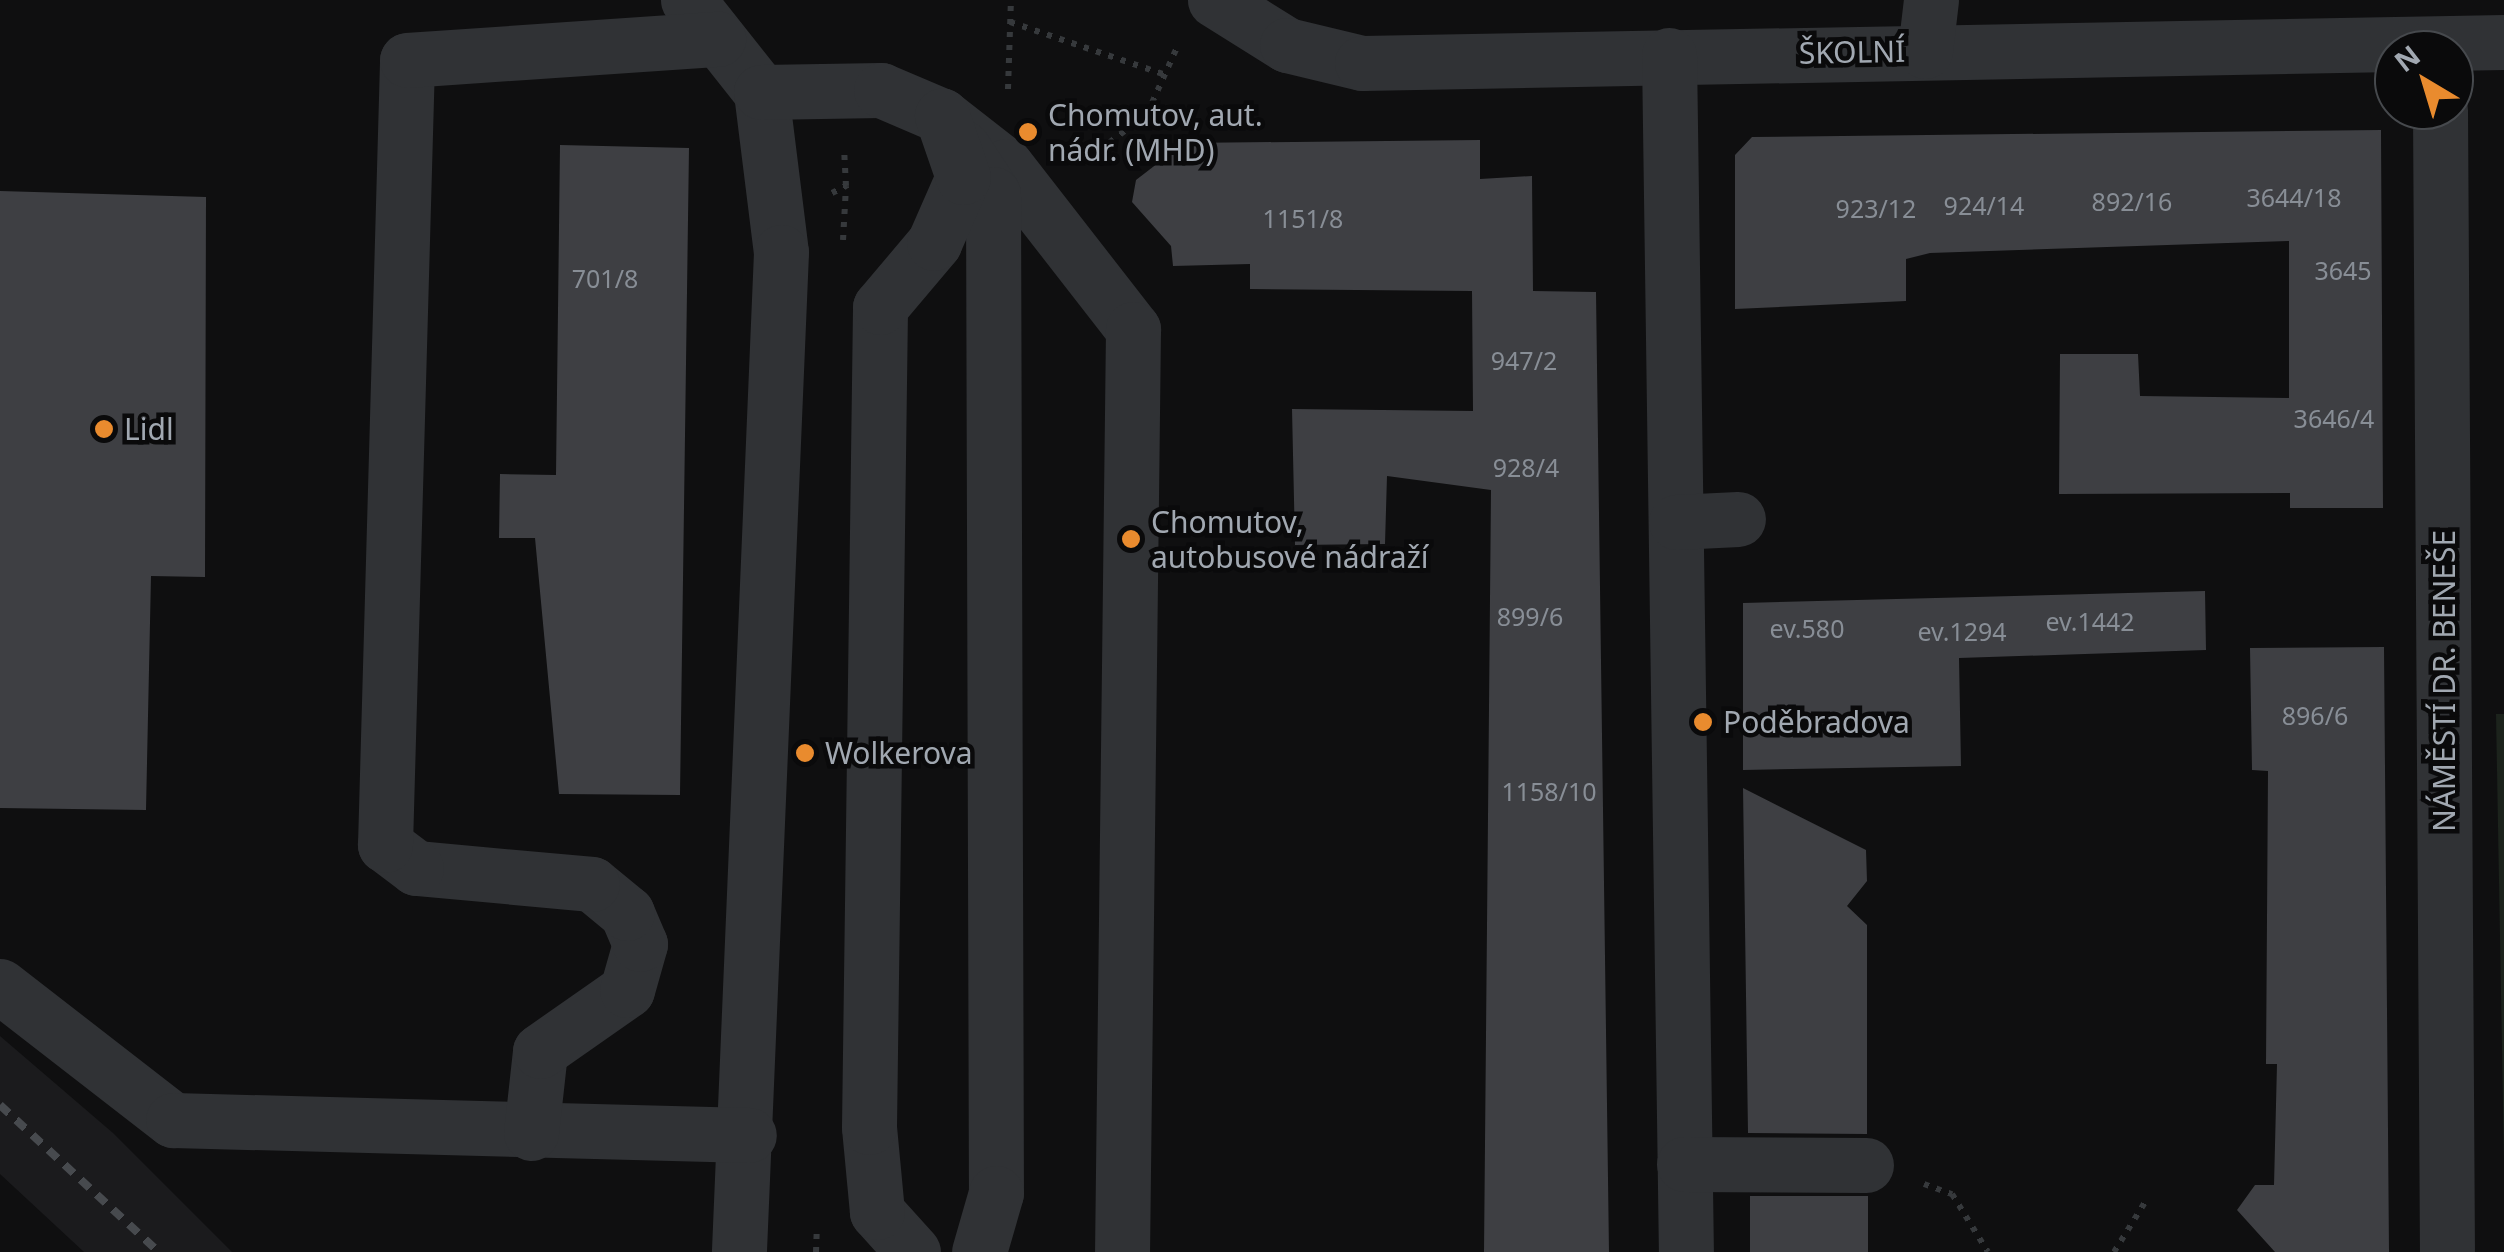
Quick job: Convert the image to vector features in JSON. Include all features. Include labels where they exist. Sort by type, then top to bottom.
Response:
[{"type":"street","name":"ŠKOLNÍ","points":[[1199,16],[1287,45],[1362,63],[1668,55],[1928,26],[2374,30]]},
{"type":"street","points":[[532,1133],[540,1051],[626,990],[640,944],[627,913],[592,884],[416,868],[385,845],[407,60],[703,20],[762,92],[781,252],[749,1135],[739,1252]]},
{"type":"street","name":"ŠKOLNÍ","points":[[2474,37],[2504,42]]},
{"type":"street","points":[[1668,55],[1686,1252]]},
{"type":"street","points":[[762,92],[881,90],[942,116],[1006,166],[1133,329],[1122,1252]]},
{"type":"street","points":[[913,1252],[877,1212],[869,1128],[880,306],[934,243],[962,177],[942,116]]},
{"type":"street","points":[[942,116],[993,194],[996,1193],[978,1252]]},
{"type":"street","name":"NÁMĚSTÍ DR. BENEŠE","points":[[2440,130],[2447,1252]]},
{"type":"street","points":[[1676,522],[1738,520]]},
{"type":"street","points":[[0,986],[173,1120],[532,1133],[749,1135]]},
{"type":"street","points":[[1684,1164],[1866,1165]]},
{"type":"path","points":[[1007,94],[1011,0]]},
{"type":"path","points":[[1088,158],[1147,114],[1199,16]]},
{"type":"path","points":[[1010,22],[1166,75]]},
{"type":"path","points":[[831,193],[846,186],[844,138]]},
{"type":"path","points":[[1866,1165],[1952,1194],[1988,1252]]},
{"type":"path","points":[[2114,1252],[2146,1200]]},
{"type":"shaded area","points":[[2496,714],[2504,714],[2504,1160]]},
{"type":"shaded area","points":[[0,1036],[113,1133],[232,1252],[84,1252],[0,1174]]},
{"type":"building","points":[[2381,130],[2383,508],[2290,508],[2290,493],[2059,494],[2060,354],[2138,354],[2140,396],[2289,398],[2289,241],[1930,253],[1906,259],[1906,301],[1735,309],[1735,155],[1752,137]]},
{"type":"building","points":[[1480,140],[1480,179],[1532,176],[1533,291],[1596,292],[1609,1252],[1484,1252],[1491,490],[1387,476],[1385,544],[1295,545],[1292,409],[1473,411],[1472,291],[1250,289],[1250,264],[1173,266],[1171,246],[1132,202],[1136,180],[1184,143]]},
{"type":"building","points":[[560,145],[689,148],[680,795],[559,794],[535,538],[499,538],[500,474],[556,475]]},
{"type":"building","name":"Lidl","points":[[0,191],[206,197],[205,577],[151,576],[146,810],[0,808]]},
{"type":"building","points":[[2205,591],[2206,650],[1959,658],[1961,766],[1743,770],[1743,603]]},
{"type":"building","points":[[2384,647],[2389,1252],[2275,1252],[2237,1210],[2255,1185],[2274,1185],[2277,1064],[2266,1064],[2268,771],[2252,770],[2250,648]]},
{"type":"building","points":[[1743,788],[1866,850],[1867,881],[1847,906],[1867,925],[1867,1134],[1748,1133]]},
{"type":"building","points":[[1750,1196],[1868,1196],[1868,1252],[1750,1252]]},
{"type":"railway","points":[[0,1105],[159,1252]]},
{"type":"place","name":"Chomutov, aut. nádr. (MHD)","points":[[1028,132]]},
{"type":"place","name":"Lidl","points":[[104,429]]},
{"type":"place","name":"Chomutov, autobusové nádraží","points":[[1131,539]]},
{"type":"place","name":"Poděbradova","points":[[1703,722]]},
{"type":"place","name":"Wolkerova","points":[[805,753]]}]
